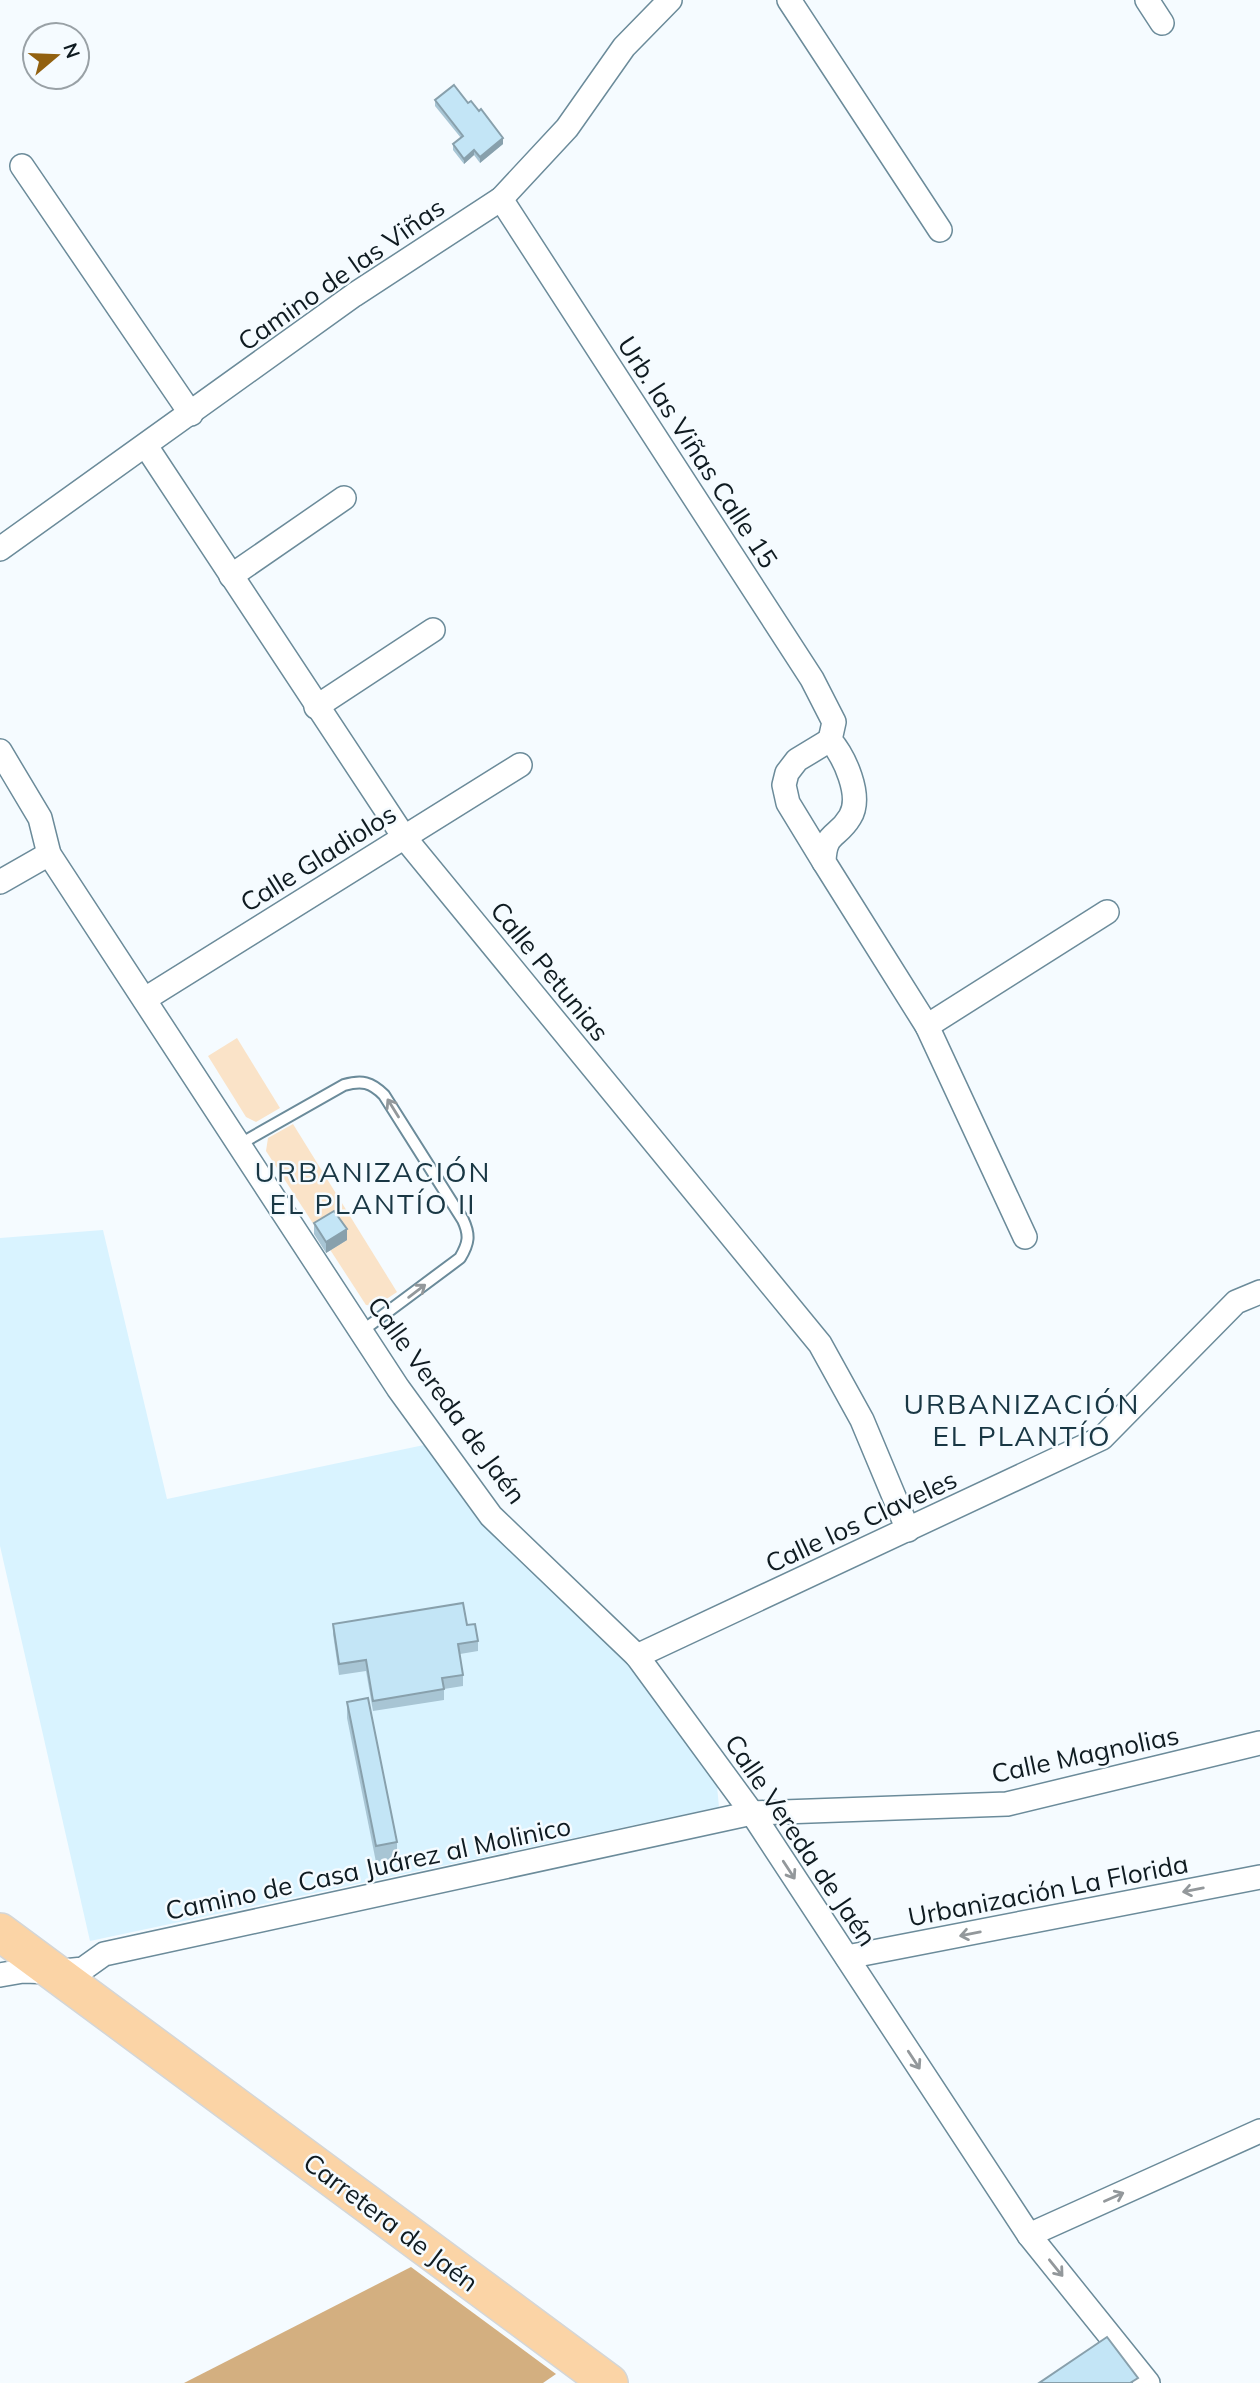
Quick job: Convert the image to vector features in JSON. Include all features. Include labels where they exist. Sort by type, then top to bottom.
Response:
[{"type":"highway","name":"Carretera de Jaén","points":[[0,1932],[68,1971],[173,2060],[609,2383]]},
{"type":"street","name":"Camino de las Viñas","points":[[0,549],[355,295],[501,199],[567,128],[624,47],[670,0]]},
{"type":"street","points":[[789,0],[940,230]]},
{"type":"street","points":[[1147,0],[1162,23]]},
{"type":"street","points":[[22,166],[191,414]]},
{"type":"street","name":"Urb. las Viñas Calle 15","points":[[501,199],[812,678],[834,722],[830,740],[842,754],[853,793],[852,814],[842,828],[828,839],[824,862]]},
{"type":"street","name":"Calle Petunias","points":[[146,446],[404,837],[820,1344],[862,1420],[908,1530]]},
{"type":"street","points":[[231,576],[344,498]]},
{"type":"street","points":[[316,707],[433,629]]},
{"type":"street","points":[[830,740],[797,760],[788,773],[784,785],[788,803],[927,1026],[1025,1237]]},
{"type":"street","name":"Calle Vereda de Jaén","points":[[0,751],[40,818],[49,854],[398,1388],[491,1516],[637,1656],[752,1813],[1029,2235],[1148,2383]]},
{"type":"street","name":"Calle Gladiolos","points":[[145,999],[520,765]]},
{"type":"street","points":[[0,882],[49,854]]},
{"type":"street","points":[[927,1026],[1107,912]]},
{"type":"street","name":"Calle los Claveles","points":[[637,1656],[1102,1438],[1236,1302],[1260,1292]]},
{"type":"street","name":"Calle Magnolias","points":[[752,1813],[1007,1804],[1260,1743]]},
{"type":"street","name":"Camino de Casa Juárez al Molinico","points":[[68,1971],[104,1954],[752,1813]]},
{"type":"street","name":"Urbanización La Florida","points":[[847,1957],[1260,1877]]},
{"type":"street","points":[[0,1975],[23,1970],[68,1971]]},
{"type":"street","points":[[1029,2235],[1260,2131]]},
{"type":"lane","points":[[240,1144],[344,1085],[360,1081],[373,1084],[384,1095],[463,1220],[469,1234],[468,1246],[460,1258],[362,1331]]},
{"type":"shaded area","points":[[237,1038],[280,1108],[256,1122],[246,1117],[208,1056]]},
{"type":"shaded area","points":[[293,1124],[397,1292],[376,1306],[366,1305],[266,1151],[268,1138]]},
{"type":"shaded area","points":[[103,1230],[167,1499],[424,1445],[486,1521],[636,1673],[701,1759],[717,1786],[719,1807],[90,1941],[0,1546],[0,1238]]},
{"type":"shaded area","points":[[411,2267],[556,2374],[543,2383],[184,2383]]},
{"type":"building","points":[[454,85],[468,103],[471,101],[479,111],[481,109],[503,138],[480,157],[474,150],[464,159],[453,144],[463,136],[435,100]]},
{"type":"building","points":[[334,1211],[347,1229],[326,1242],[314,1223]]},
{"type":"building","points":[[463,1603],[467,1625],[475,1624],[478,1641],[458,1644],[463,1675],[442,1678],[444,1689],[373,1701],[366,1660],[339,1664],[333,1624]]},
{"type":"building","points":[[368,1698],[397,1842],[376,1846],[347,1702]]},
{"type":"building","points":[[1107,2337],[1138,2378],[1130,2383],[1039,2383]]},
{"type":"district","name":"URBANIZACIÓN EL PLANTÍO II","points":[[373,1187]]},
{"type":"district","name":"URBANIZACIÓN EL PLANTÍO","points":[[1022,1419]]}]
